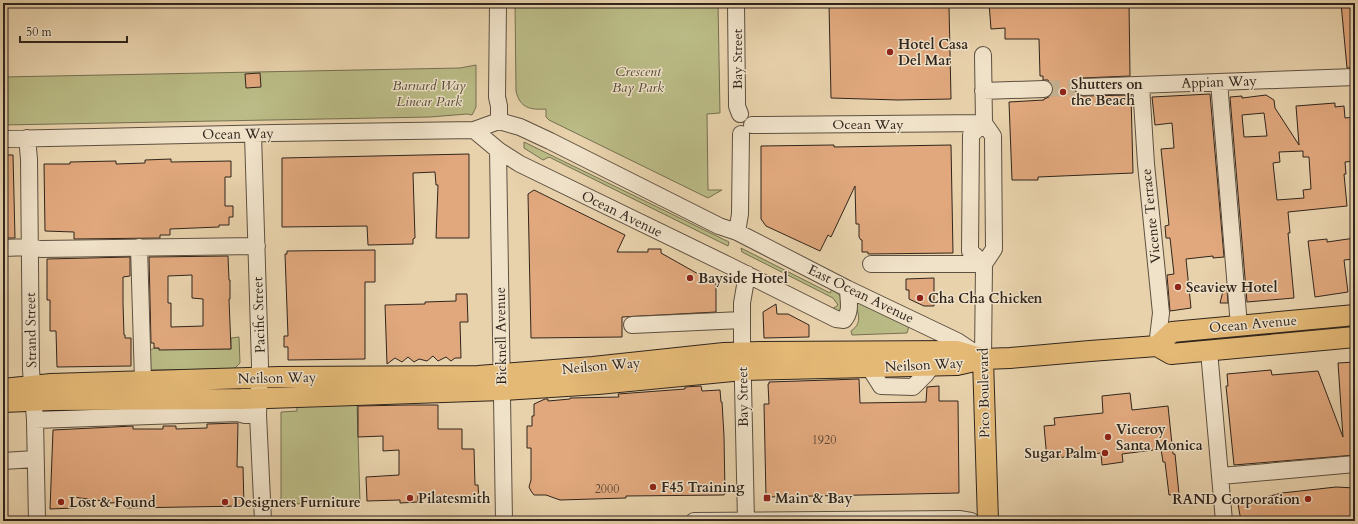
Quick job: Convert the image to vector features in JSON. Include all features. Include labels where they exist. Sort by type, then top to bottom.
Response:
[{"type":"main road","name":"Ocean Avenue","points":[[1157,346],[1172,332],[1355,315]]},
{"type":"main road","points":[[1209,351],[1210,341],[1218,328]]},
{"type":"main road","name":"Ocean Avenue","points":[[983,358],[1010,358],[1090,350],[1157,346],[1171,354],[1355,337]]},
{"type":"main road","name":"Neilson Way","points":[[3,402],[259,395],[501,383],[598,384],[743,361],[957,351],[983,358]]},
{"type":"main road","name":"Neilson Way","points":[[743,361],[869,367],[957,365],[983,358]]},
{"type":"main road","name":"Pico Boulevard","points":[[983,358],[986,495],[988,521]]},
{"type":"main road","name":"Neilson Way","points":[[33,400],[51,384],[143,381],[259,395]]},
{"type":"main road","name":"Neilson Way","points":[[3,389],[33,400]]},
{"type":"street","points":[[498,3],[497,97],[499,106],[499,121],[550,141],[720,226],[737,232],[740,214],[746,130]]},
{"type":"street","name":"Bay Street","points":[[736,3],[737,106],[740,114],[749,116],[751,119],[746,130]]},
{"type":"street","name":"Pico Boulevard","points":[[983,55],[984,123],[993,136],[994,198],[994,249],[984,264],[983,358]]},
{"type":"street","name":"Appian Way","points":[[1082,87],[1355,77]]},
{"type":"street","points":[[1219,82],[1239,326]]},
{"type":"street","name":"Vicente Terrace","points":[[1141,85],[1146,164],[1161,313],[1157,346]]},
{"type":"street","points":[[983,91],[1044,89]]},
{"type":"street","name":"Ocean Way","points":[[3,139],[474,130],[499,121]]},
{"type":"street","points":[[984,123],[971,135],[970,198],[970,251],[984,264]]},
{"type":"street","name":"Ocean Way","points":[[746,130],[984,123]]},
{"type":"street","points":[[474,130],[498,150]]},
{"type":"street","name":"Pacific Street","points":[[253,134],[263,521]]},
{"type":"street","name":"Strand Street","points":[[27,138],[37,521]]},
{"type":"street","name":"Ocean Avenue","points":[[498,150],[520,164],[747,274],[836,319],[844,320],[849,311],[848,289]]},
{"type":"street","name":"Bicknell Avenue","points":[[498,150],[504,521]]},
{"type":"street","points":[[970,198],[994,198]]},
{"type":"street","name":"East Ocean Avenue","points":[[737,232],[848,289],[957,341],[983,358]]},
{"type":"street","points":[[3,248],[30,247],[41,249],[257,246]]},
{"type":"street","points":[[140,247],[143,381]]},
{"type":"street","points":[[871,264],[984,264]]},
{"type":"street","name":"Bay Street","points":[[746,521],[742,320],[743,296],[747,274]]},
{"type":"street","points":[[632,325],[742,320]]},
{"type":"street","points":[[1209,351],[1224,521]]},
{"type":"street","points":[[3,461],[35,459]]},
{"type":"street","points":[[1221,476],[1355,464]]},
{"type":"street","points":[[694,521],[959,519],[971,521]]},
{"type":"green space","name":"Crescent Bay Park","points":[[515,3],[718,3],[720,113],[707,114],[708,190],[722,190],[708,198],[549,120],[546,117],[546,109],[526,107],[520,101],[516,91]]},
{"type":"green space","name":"Barnard Way Linear Park","points":[[476,65],[476,107],[472,115],[3,125],[3,77],[460,68]]},
{"type":"green space","points":[[524,142],[729,242],[728,246],[549,157],[543,160],[524,148]]},
{"type":"green space","points":[[741,248],[830,293],[833,287],[841,297],[841,310],[839,312],[831,310],[838,305],[833,298],[742,252]]},
{"type":"green space","points":[[855,300],[909,326],[907,333],[852,335],[851,331],[855,328],[859,321]]},
{"type":"green space","points":[[239,337],[240,363],[234,369],[149,370],[148,352],[154,348],[231,349],[231,338]]},
{"type":"green space","points":[[297,404],[357,404],[360,503],[281,504],[281,412],[297,411]]},
{"type":"building","name":"Hotel Casa Del Mar","points":[[870,3],[915,3],[917,5],[949,6],[951,99],[898,100],[831,98],[829,4],[868,5]]},
{"type":"building","name":"Shutters on the Beach","points":[[989,3],[1129,3],[1130,76],[1082,78],[1075,82],[1074,87],[1075,92],[1078,95],[1083,96],[1131,95],[1133,173],[1038,177],[1038,180],[1012,180],[1009,102],[1044,100],[1052,94],[1053,88],[1052,84],[1048,80],[1043,80],[1043,76],[1040,76],[1039,39],[1005,39],[1005,28],[991,29]]},
{"type":"building","points":[[1341,3],[1355,3],[1355,68],[1347,68]]},
{"type":"building","points":[[260,73],[261,87],[246,88],[245,74]]},
{"type":"building","points":[[1210,94],[1224,257],[1213,258],[1213,256],[1186,259],[1191,308],[1170,311],[1167,275],[1174,274],[1170,238],[1166,238],[1165,226],[1169,225],[1161,149],[1174,148],[1172,123],[1155,125],[1152,97]]},
{"type":"building","points":[[1266,95],[1274,100],[1275,108],[1299,145],[1296,106],[1335,103],[1335,107],[1344,106],[1345,118],[1355,117],[1355,161],[1345,162],[1346,174],[1344,174],[1347,206],[1288,212],[1290,233],[1288,233],[1294,298],[1247,302],[1230,97],[1242,96],[1242,98]],"holes":[[[1264,113],[1267,136],[1244,137],[1242,115]],[[1303,151],[1303,157],[1309,157],[1311,189],[1303,190],[1304,198],[1277,200],[1273,163],[1280,162],[1279,152]]]},
{"type":"building","points":[[834,145],[834,147],[951,145],[953,253],[868,254],[868,252],[862,252],[862,240],[859,237],[859,224],[856,224],[855,186],[831,237],[828,235],[820,251],[766,226],[761,219],[761,146]]},
{"type":"building","points":[[469,154],[469,238],[436,238],[438,185],[436,185],[435,172],[413,173],[415,238],[413,239],[413,244],[368,245],[367,226],[282,227],[282,158]]},
{"type":"building","points":[[3,155],[13,155],[15,238],[3,238]]},
{"type":"building","points":[[171,159],[171,162],[231,161],[231,177],[225,177],[225,206],[233,206],[233,217],[229,217],[229,225],[219,225],[219,227],[170,229],[170,235],[160,235],[160,238],[74,239],[74,232],[45,231],[44,164],[116,161],[116,164],[145,163],[145,160]]},
{"type":"building","points":[[534,190],[625,235],[617,252],[648,252],[648,249],[661,249],[661,253],[716,284],[716,312],[622,317],[622,337],[531,338],[528,194]]},
{"type":"building","points":[[1355,238],[1355,259],[1344,260],[1348,292],[1315,297],[1308,241],[1327,239],[1327,242]]},
{"type":"building","points":[[375,250],[375,282],[365,282],[365,359],[288,360],[288,347],[284,347],[284,336],[288,336],[285,254],[287,254],[287,251]]},
{"type":"building","points":[[228,256],[230,280],[229,299],[231,349],[159,350],[159,348],[154,348],[154,343],[151,343],[149,257]],"holes":[[[192,275],[192,298],[203,299],[203,326],[171,327],[171,303],[168,303],[168,276]]]},
{"type":"building","points":[[130,257],[130,276],[123,277],[123,303],[124,335],[125,338],[131,338],[131,366],[57,367],[56,331],[50,331],[50,300],[47,300],[47,259]]},
{"type":"building","points":[[934,278],[934,306],[924,306],[909,299],[909,290],[906,290],[906,279]]},
{"type":"building","points":[[1227,290],[1228,303],[1220,303],[1223,291]]},
{"type":"building","points":[[456,294],[467,294],[468,322],[460,322],[461,358],[455,358],[451,361],[446,357],[438,361],[433,356],[427,361],[419,359],[414,362],[408,357],[402,362],[395,358],[387,364],[385,305],[425,304],[425,302],[456,301]]},
{"type":"building","points":[[776,304],[777,314],[788,314],[809,325],[809,337],[764,338],[763,312]]},
{"type":"building","points":[[1355,362],[1355,455],[1234,465],[1226,386],[1228,386],[1227,374],[1271,370],[1272,375],[1318,371],[1343,437],[1338,363]]},
{"type":"building","points":[[859,379],[860,403],[926,402],[927,387],[939,386],[939,401],[958,401],[959,493],[766,497],[764,404],[769,404],[769,382]]},
{"type":"building","points":[[701,386],[702,391],[720,390],[724,436],[724,495],[626,496],[626,498],[560,500],[546,495],[534,495],[531,491],[529,487],[531,480],[531,448],[527,448],[527,426],[532,426],[534,404],[545,399],[548,399],[548,401],[570,398],[619,397],[618,394],[685,389],[685,387]]},
{"type":"building","name":"Viceroy Santa Monica","points":[[1130,393],[1132,410],[1168,406],[1179,494],[1169,495],[1165,462],[1163,462],[1161,449],[1122,454],[1123,462],[1102,465],[1101,453],[1047,459],[1044,426],[1055,425],[1054,418],[1103,413],[1102,396]]},
{"type":"building","points":[[438,405],[438,429],[462,429],[462,449],[474,449],[475,485],[478,485],[479,501],[452,502],[452,496],[418,496],[418,502],[400,503],[400,500],[367,501],[366,477],[399,475],[399,450],[383,451],[383,436],[358,437],[358,406]]},
{"type":"building","points":[[238,423],[237,467],[243,467],[244,506],[126,508],[128,502],[110,503],[73,497],[74,508],[50,509],[53,430],[133,426],[133,429],[163,429],[163,426],[176,426],[176,429],[207,428],[207,424]]},
{"type":"building","name":"RAND Corporation","points":[[1336,487],[1355,488],[1355,521],[1241,521],[1238,504],[1282,493]]},
{"type":"tunnel","points":[[1044,89],[1083,87]]},
{"type":"place","name":"Hotel Casa Del Mar","points":[[890,52]]},
{"type":"place","name":"Shutters on the Beach","points":[[1063,92]]},
{"type":"place","name":"Bayside Hotel","points":[[690,278]]},
{"type":"place","name":"Seaview Hotel","points":[[1178,287]]},
{"type":"place","name":"Cha Cha Chicken","points":[[920,298]]},
{"type":"place","name":"Viceroy Santa Monica","points":[[1108,437]]},
{"type":"place","name":"Sugar Palm","points":[[1105,453]]},
{"type":"place","name":"F45 Training","points":[[653,487]]},
{"type":"place","name":"Pilatesmith","points":[[410,498]]},
{"type":"place","name":"Main & Bay","points":[[767,498]]},
{"type":"place","name":"RAND Corporation","points":[[1308,499]]},
{"type":"place","name":"Lost & Found","points":[[61,502]]},
{"type":"place","name":"Designers Furniture","points":[[225,502]]}]
